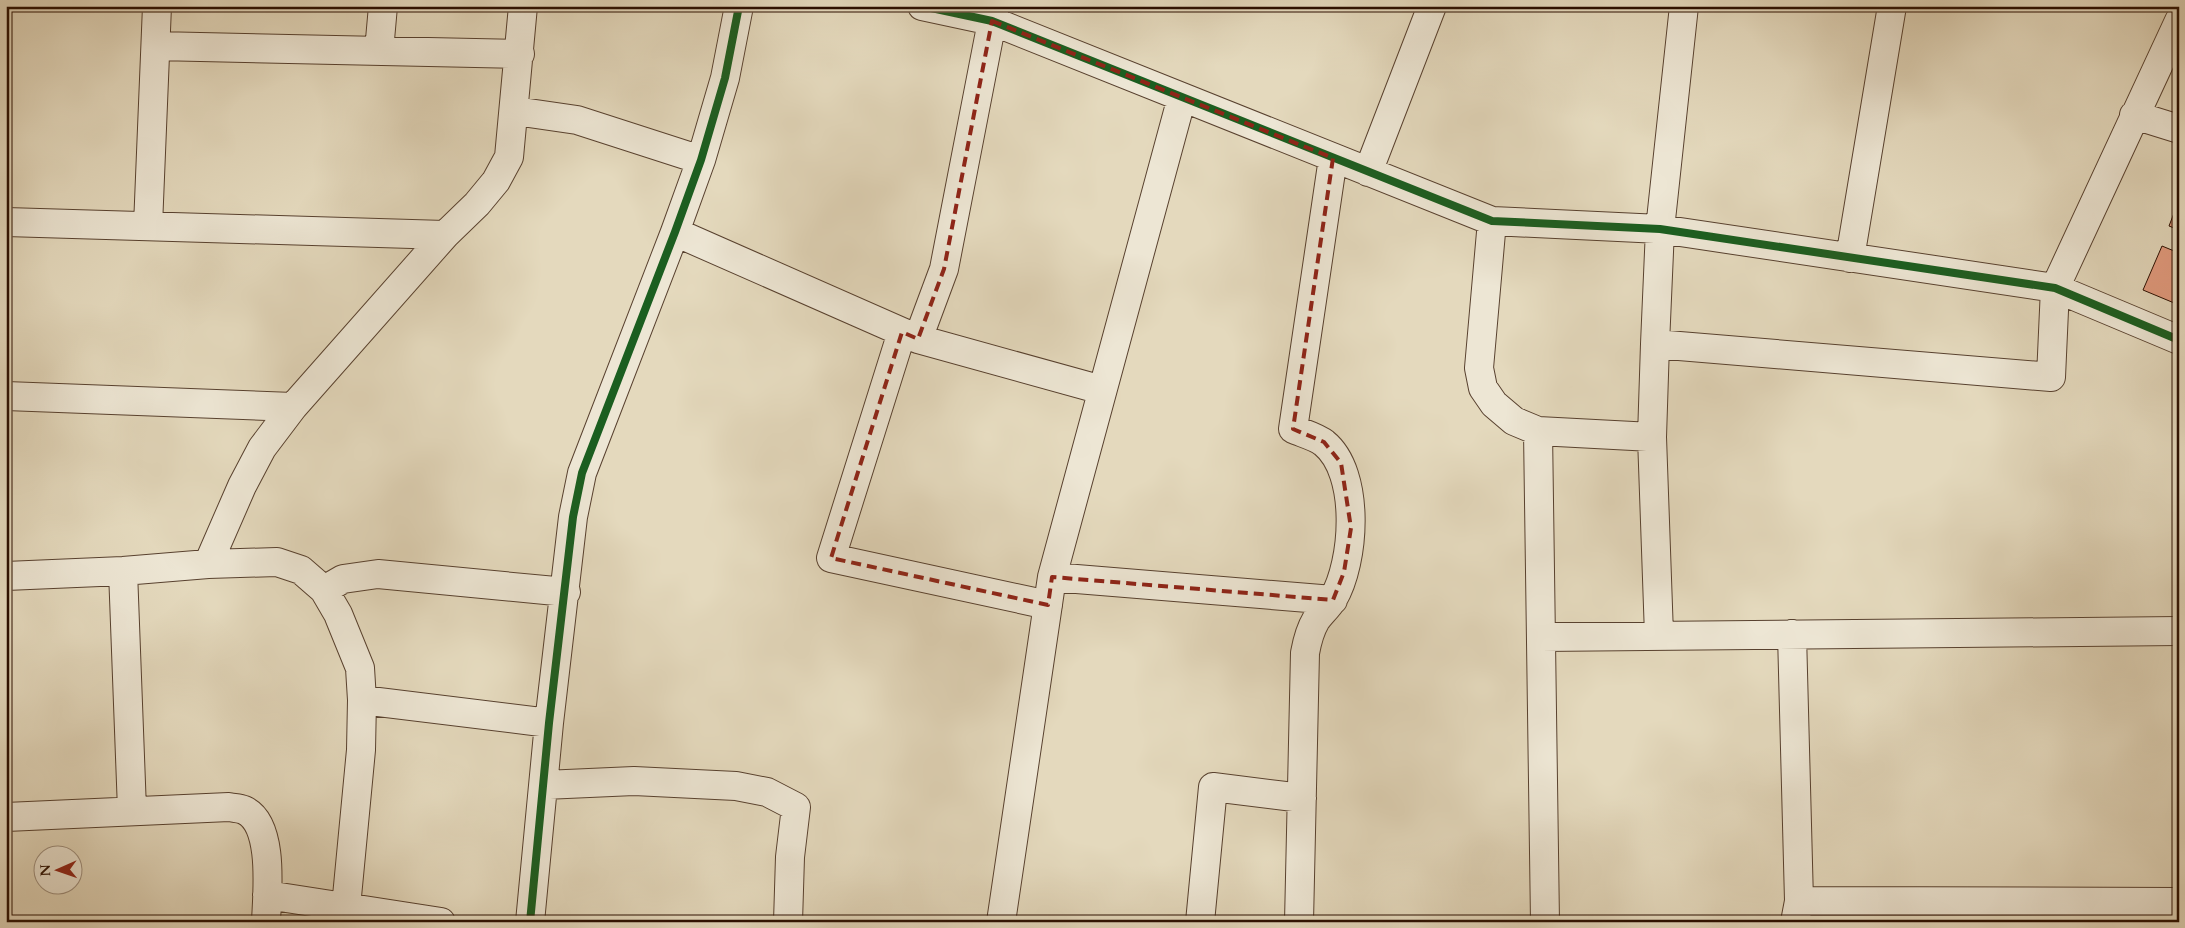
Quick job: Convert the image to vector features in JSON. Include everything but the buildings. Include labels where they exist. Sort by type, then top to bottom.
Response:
[{"type":"street","points":[[148,226],[157,6]]},
{"type":"street","points":[[379,51],[383,6]]},
{"type":"street","points":[[208,564],[242,486],[262,448],[293,407],[445,235],[477,204],[496,181],[509,157],[515,111],[523,6]]},
{"type":"street","points":[[530,922],[549,723],[566,592],[573,517],[582,473],[701,160],[725,78],[739,6]]},
{"type":"street","points":[[922,6],[993,14],[1182,97],[1492,221],[1660,229],[2055,288],[2179,340]]},
{"type":"street","points":[[1368,172],[1432,6]]},
{"type":"street","points":[[1659,635],[1652,438],[1655,344],[1660,229],[1684,6]]},
{"type":"street","points":[[1850,258],[1892,6]]},
{"type":"street","points":[[993,14],[944,269],[910,335],[831,558],[1048,605]]},
{"type":"street","points":[[1655,344],[2051,377],[2055,288],[2179,22]]},
{"type":"street","points":[[156,46],[520,54]]},
{"type":"street","points":[[1001,922],[1052,577],[1182,97]]},
{"type":"street","points":[[515,111],[576,120],[701,160]]},
{"type":"street","points":[[2134,115],[2179,129]]},
{"type":"street","points":[[1299,922],[1305,653],[1308,638],[1316,621],[1333,600],[1344,572],[1351,528],[1348,495],[1341,463],[1324,442],[1293,429],[1333,158]]},
{"type":"street","points":[[1492,221],[1479,368],[1483,388],[1494,404],[1514,421],[1538,431],[1652,438]]},
{"type":"street","points":[[6,222],[445,235]]},
{"type":"street","points":[[675,232],[910,335],[1102,390]]},
{"type":"street","points":[[6,396],[293,407]]},
{"type":"street","points":[[1538,431],[1546,922]]},
{"type":"street","points":[[6,576],[124,571],[208,564],[277,562],[301,570],[324,590],[338,614],[360,668],[362,700],[361,750],[346,907]]},
{"type":"street","points":[[124,571],[132,810]]},
{"type":"street","points":[[324,590],[343,578],[378,574],[566,592]]},
{"type":"street","points":[[1052,577],[1333,600]]},
{"type":"street","points":[[1541,637],[2179,631]]},
{"type":"street","points":[[1792,634],[1797,912],[1947,912],[2179,902]]},
{"type":"street","points":[[362,700],[549,723]]},
{"type":"street","points":[[544,785],[634,781],[736,786],[767,792],[796,807],[790,857],[788,922]]},
{"type":"street","points":[[1200,922],[1213,787],[1302,798]]},
{"type":"street","points":[[6,817],[228,807],[244,810],[250,814],[260,828],[264,839],[267,895],[266,922]]},
{"type":"street","points":[[267,895],[441,922]]},
{"type":"highlighted area","points":[[992,21],[1333,158],[1293,429],[1324,442],[1341,463],[1351,528],[1344,572],[1333,600],[1052,577],[1048,605],[831,558],[902,332],[918,339],[944,269]]},
{"type":"cycle path","points":[[530,922],[549,723],[573,517],[582,473],[701,160],[725,78],[739,6]]},
{"type":"cycle path","points":[[922,6],[992,21],[1492,221],[1660,229],[2055,288],[2179,340]]}]
